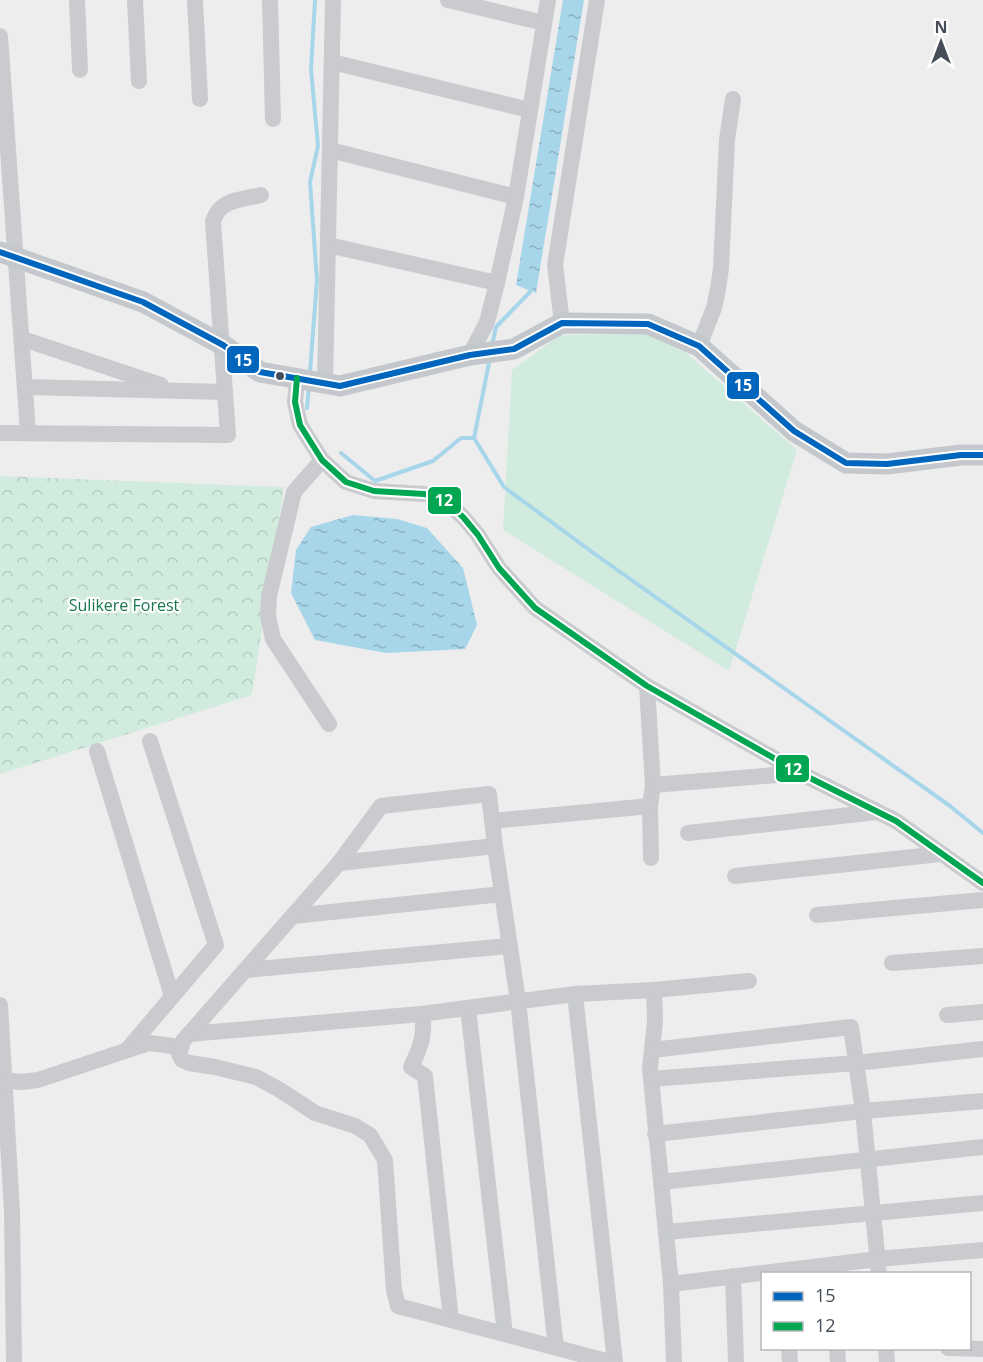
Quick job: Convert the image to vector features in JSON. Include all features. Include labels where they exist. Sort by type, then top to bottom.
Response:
[{"type":"main road","points":[[9,255],[143,302],[223,345],[260,372],[340,386],[470,355],[514,349],[562,323],[648,324],[699,346],[794,431],[846,463],[887,464],[961,455],[983,455]]},
{"type":"street","points":[[77,0],[80,70]]},
{"type":"street","points":[[135,0],[139,81]]},
{"type":"street","points":[[195,0],[200,99]]},
{"type":"street","points":[[270,0],[273,119]]},
{"type":"street","points":[[325,383],[333,0]]},
{"type":"street","points":[[448,0],[544,23]]},
{"type":"street","points":[[470,355],[487,322],[498,283],[516,196],[548,0]]},
{"type":"street","points":[[562,323],[555,265],[597,0]]},
{"type":"street","points":[[0,36],[9,255],[23,339],[28,433]]},
{"type":"street","points":[[332,62],[530,110]]},
{"type":"street","points":[[699,346],[714,308],[721,268],[727,140],[733,99]]},
{"type":"street","points":[[330,150],[516,196]]},
{"type":"street","points":[[0,433],[228,435],[213,221],[216,212],[228,202],[261,195]]},
{"type":"street","points":[[328,244],[498,283]]},
{"type":"street","points":[[23,339],[177,391]]},
{"type":"street","points":[[297,378],[295,402],[300,425],[322,460],[346,482],[374,491],[424,494],[442,498],[478,535],[499,568],[535,608],[647,686],[800,773],[896,821],[983,883]]},
{"type":"street","points":[[26,387],[225,392]]},
{"type":"street","points":[[322,460],[294,492],[269,596],[268,616],[273,639],[329,724]]},
{"type":"street","points":[[647,686],[653,785],[650,806],[651,858]]},
{"type":"street","points":[[127,1050],[216,945],[150,741]]},
{"type":"street","points":[[97,751],[172,996]]},
{"type":"street","points":[[653,785],[800,773]]},
{"type":"street","points":[[556,1348],[518,1001],[489,794],[381,806],[339,863],[184,1041],[179,1054],[182,1060],[189,1063],[256,1077],[273,1085],[315,1113],[356,1126],[370,1135],[385,1160],[394,1290],[398,1306],[505,1334],[556,1348],[610,1362]]},
{"type":"street","points":[[492,821],[650,806]]},
{"type":"street","points":[[688,833],[877,812]]},
{"type":"street","points":[[339,863],[495,846]]},
{"type":"street","points":[[735,876],[941,854]]},
{"type":"street","points":[[293,916],[502,894]]},
{"type":"street","points":[[817,915],[983,900]]},
{"type":"street","points":[[246,970],[509,946]]},
{"type":"street","points":[[892,963],[983,956]]},
{"type":"street","points":[[5,1080],[21,1082],[38,1080],[149,1043],[421,1014],[575,994],[654,990],[749,981]]},
{"type":"street","points":[[654,990],[655,1022],[651,1079],[671,1284],[674,1362]]},
{"type":"street","points":[[575,994],[615,1362]]},
{"type":"street","points":[[0,1005],[12,1211],[14,1362]]},
{"type":"street","points":[[468,1008],[505,1334]]},
{"type":"street","points":[[947,1015],[983,1012]]},
{"type":"street","points":[[421,1014],[424,1022],[422,1037],[419,1051],[411,1067],[425,1076],[451,1320]]},
{"type":"street","points":[[652,1050],[851,1027],[863,1111],[878,1266]]},
{"type":"street","points":[[651,1079],[856,1063],[983,1049]]},
{"type":"street","points":[[655,1134],[863,1111],[983,1101]]},
{"type":"street","points":[[661,1182],[983,1147]]},
{"type":"street","points":[[666,1232],[983,1203]]},
{"type":"street","points":[[782,1272],[878,1266],[983,1250]]},
{"type":"street","points":[[671,1284],[761,1274]]},
{"type":"street","points":[[733,1276],[736,1362]]},
{"type":"green space","points":[[645,334],[684,351],[797,450],[729,671],[503,530],[512,370],[560,335]]},
{"type":"green space","name":"Sulikere Forest","points":[[0,476],[284,487],[252,695],[0,774]]},
{"type":"water","points":[[563,0],[584,0],[536,293],[516,285]]},
{"type":"water","points":[[353,515],[397,519],[427,528],[463,568],[477,625],[465,649],[386,653],[315,640],[291,593],[296,550],[311,527]]},
{"type":"waterway","points":[[310,372],[317,280],[310,182],[318,146],[311,69],[315,0]]},
{"type":"waterway","points":[[492,345],[496,327],[530,292],[531,286]]},
{"type":"waterway","points":[[490,358],[474,438],[504,487],[950,806],[983,833]]},
{"type":"waterway","points":[[307,408],[309,386]]},
{"type":"waterway","points":[[341,453],[375,481],[433,461],[461,438],[474,438]]},
{"type":"transit line","name":"15","points":[[0,252],[143,302],[223,345],[260,372],[340,386],[470,355],[514,349],[562,323],[648,324],[699,346],[794,431],[846,463],[887,464],[961,455],[983,455]]},
{"type":"transit line","name":"12","points":[[297,378],[295,402],[300,425],[322,460],[346,482],[374,491],[424,494],[442,498],[463,517],[478,535],[499,568],[535,608],[647,686],[800,773],[896,821],[983,883]]}]
